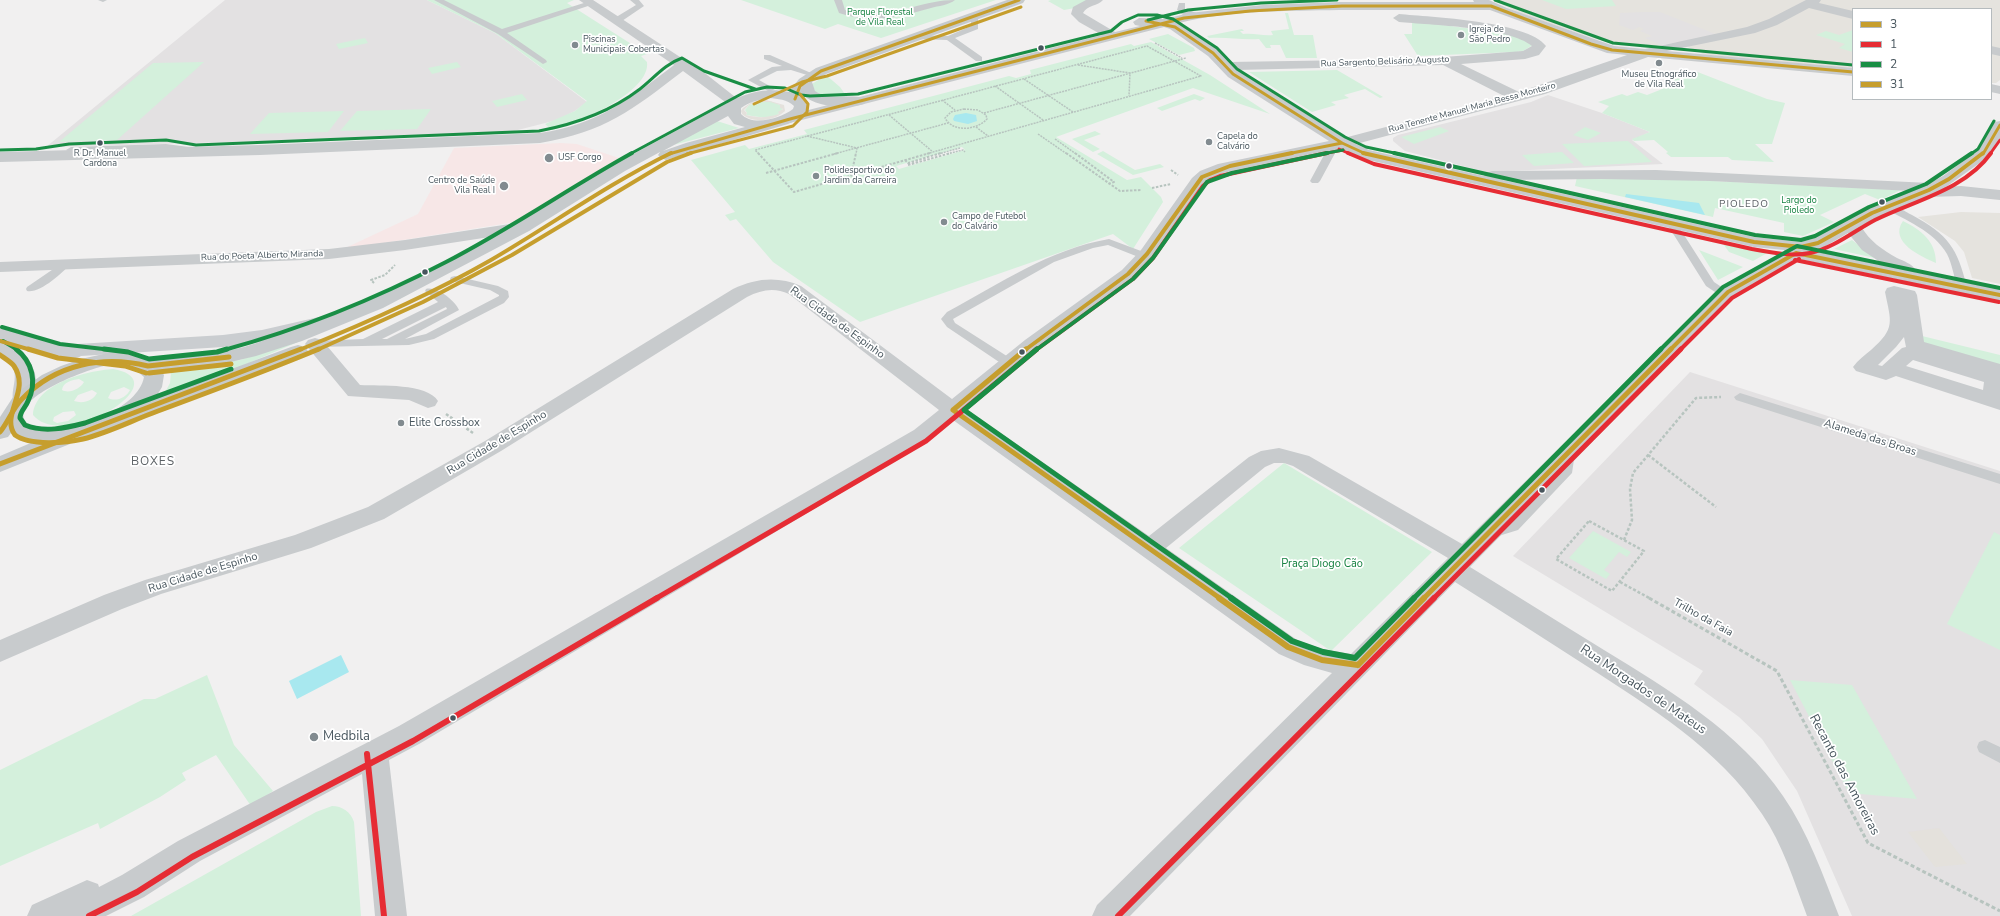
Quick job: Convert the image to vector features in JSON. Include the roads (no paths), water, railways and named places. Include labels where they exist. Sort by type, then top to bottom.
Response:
[{"type":"main road","points":[[0,334],[59,351],[133,360],[148,366],[228,357],[270,345],[343,318],[429,278],[523,227],[619,168],[761,94],[825,69],[1019,0]]},
{"type":"main road","points":[[806,77],[808,93],[815,98],[859,101]]},
{"type":"main road","points":[[0,464],[315,344],[455,279],[520,243],[628,175],[664,156],[683,148],[782,121],[800,110],[801,106],[797,100],[796,93],[806,77]]},
{"type":"main road","points":[[761,94],[782,95],[797,100]]},
{"type":"main road","points":[[736,106],[734,116],[746,122],[760,124],[782,121]]},
{"type":"main road","points":[[59,351],[223,342],[276,333],[343,318]]},
{"type":"main road","points":[[0,347],[13,353],[24,368],[26,386],[9,422],[0,432]]},
{"type":"main road","points":[[81,432],[58,436],[38,436],[23,432],[14,425],[17,407],[36,387],[60,373],[96,362],[116,359]]},
{"type":"main road","points":[[110,421],[129,410],[144,398],[152,386],[154,375],[148,366]]},
{"type":"street","points":[[1097,0],[1080,7],[1077,10],[1077,14],[1114,37]]},
{"type":"street","points":[[1114,37],[1125,28],[1196,0]]},
{"type":"street","points":[[1479,0],[1554,30],[1609,49],[1852,72]]},
{"type":"street","points":[[588,2],[702,77],[736,106]]},
{"type":"street","points":[[1812,2],[1852,15]]},
{"type":"street","name":"Rua Tenente Manuel Maria Bessa Monteiro","points":[[189,851],[374,754],[546,656],[918,437],[1051,329],[1115,284],[1145,256],[1198,181],[1206,174],[1230,166],[1339,144],[1517,97],[1661,48],[1725,36],[1756,28],[1812,2]]},
{"type":"street","points":[[1056,51],[1082,50],[1168,27],[1199,15],[1350,6],[1491,6]]},
{"type":"street","name":"Rua Sargento Belisário Augusto","points":[[1224,66],[1445,61],[1525,55],[1537,50],[1538,43],[1528,36],[1508,31],[1368,15],[1356,11],[1350,6]]},
{"type":"street","points":[[1139,22],[1171,26],[1213,53],[1224,66],[1236,76],[1339,144],[1372,156],[1463,178],[1754,242],[1796,253],[2000,295]]},
{"type":"street","points":[[782,121],[1056,51],[1114,37],[1171,26]]},
{"type":"street","points":[[1445,61],[1517,97]]},
{"type":"street","points":[[0,157],[195,152],[505,140],[559,135],[586,128],[611,117],[637,100],[682,65]]},
{"type":"street","points":[[702,77],[761,94]]},
{"type":"street","points":[[797,100],[828,104],[859,101]]},
{"type":"street","points":[[1754,242],[1794,248],[1818,243],[1887,206],[1935,187],[1976,161],[1988,147],[2000,125]]},
{"type":"street","points":[[1463,178],[1562,173],[1628,174],[1935,187]]},
{"type":"street","points":[[1916,195],[1952,191],[2000,196]]},
{"type":"street","points":[[1852,225],[1855,232],[1871,248],[1898,266],[1925,279]]},
{"type":"street","name":"Rua do Poeta Alberto Miranda","points":[[0,267],[329,254],[405,245],[523,227]]},
{"type":"street","points":[[1108,916],[1569,453],[1725,294],[1747,279],[1796,253]]},
{"type":"street","name":"Rua Cidade de Espinho","points":[[0,651],[107,605],[154,587],[303,542],[376,513],[493,446],[733,296],[755,287],[781,284],[795,290],[953,410],[1149,549]]},
{"type":"street","points":[[2000,371],[1915,346],[1908,295],[1894,292],[1899,323],[1898,331],[1893,339],[1863,367],[1886,374],[1910,352],[1994,378],[1993,394],[2000,396]]},
{"type":"street","points":[[315,344],[348,386],[355,391],[365,393],[412,394],[428,401]]},
{"type":"street","points":[[1893,368],[2000,403]]},
{"type":"street","points":[[1358,665],[1315,660],[1288,647],[1149,549],[1257,462],[1270,455],[1284,455],[1301,461],[1459,563]]},
{"type":"street","name":"Rua Morgados de Mateus","points":[[1459,563],[1642,687],[1717,742],[1738,762],[1756,783],[1784,824],[1804,865],[1823,916]]},
{"type":"street","points":[[374,754],[391,916]]},
{"type":"street","points":[[43,916],[125,876],[189,851]]},
{"type":"street","points":[[73,916],[133,886],[189,851]]},
{"type":"lane","points":[[438,0],[501,32],[543,62]]},
{"type":"lane","points":[[616,21],[640,6],[640,4],[634,0]]},
{"type":"lane","points":[[838,0],[842,11],[854,16],[869,17],[885,16],[951,0]]},
{"type":"lane","points":[[501,32],[588,2]]},
{"type":"lane","points":[[1182,5],[1181,10],[1184,12],[1199,15]]},
{"type":"lane","points":[[915,37],[949,38],[974,28],[974,16]]},
{"type":"lane","points":[[949,38],[979,59]]},
{"type":"lane","points":[[767,57],[792,67],[806,77]]},
{"type":"lane","points":[[761,94],[752,80],[775,69],[792,67]]},
{"type":"lane","points":[[1315,181],[1339,144]]},
{"type":"lane","points":[[1887,206],[1924,227],[1945,244],[1953,255],[1962,287]]},
{"type":"lane","points":[[1672,224],[1710,284],[1714,289],[1725,294]]},
{"type":"lane","points":[[1009,363],[950,325],[947,319],[951,314],[1050,260],[1091,244],[1109,242],[1145,256]]},
{"type":"lane","points":[[31,289],[48,279],[65,264]]},
{"type":"lane","points":[[315,344],[411,342],[435,335],[504,297],[504,293],[497,289],[455,279]]},
{"type":"lane","points":[[381,343],[396,340],[450,312],[453,307],[430,291]]},
{"type":"lane","points":[[363,344],[446,302]]},
{"type":"lane","name":"Alameda das Broas","points":[[1740,397],[2000,479]]},
{"type":"lane","points":[[1985,747],[2000,756]]},
{"type":"water","points":[[966,113],[976,115],[977,121],[968,124],[954,121],[953,119],[955,115]]},
{"type":"water","points":[[1626,194],[1699,203],[1705,215],[1625,197]]},
{"type":"water","points":[[341,655],[349,672],[297,699],[289,681]]},
{"type":"place","name":"Igreja de São Pedro","points":[[1461,35]]},
{"type":"place","name":"Piscinas Municipais Cobertas","points":[[575,45]]},
{"type":"place","name":"Museu Etnográfico de Vila Real","points":[[1659,63]]},
{"type":"place","name":"Capela do Calvário","points":[[1209,142]]},
{"type":"place","name":"R Dr. Manuel Cardona","points":[[100,143]]},
{"type":"place","name":"USF Corgo","points":[[549,158]]},
{"type":"place","name":"Polidesportivo do Jardim da Carreira","points":[[816,176]]},
{"type":"place","name":"Centro de Saúde Vila Real I","points":[[504,186]]},
{"type":"place","name":"Campo de Futebol do Calvário","points":[[944,222]]},
{"type":"place","name":"Elite Crossbox","points":[[401,423]]},
{"type":"place","name":"Medbila","points":[[314,737]]},
{"type":"district","name":"PIOLEDO","points":[[1744,205]]},
{"type":"district","name":"BOXES","points":[[153,462]]},
{"type":"park label","name":"Parque Florestal de Vila Real","points":[[880,18]]},
{"type":"park label","name":"Largo do Pioledo","points":[[1799,206]]},
{"type":"park label","name":"Praça Diogo Cão","points":[[1322,564]]}]
